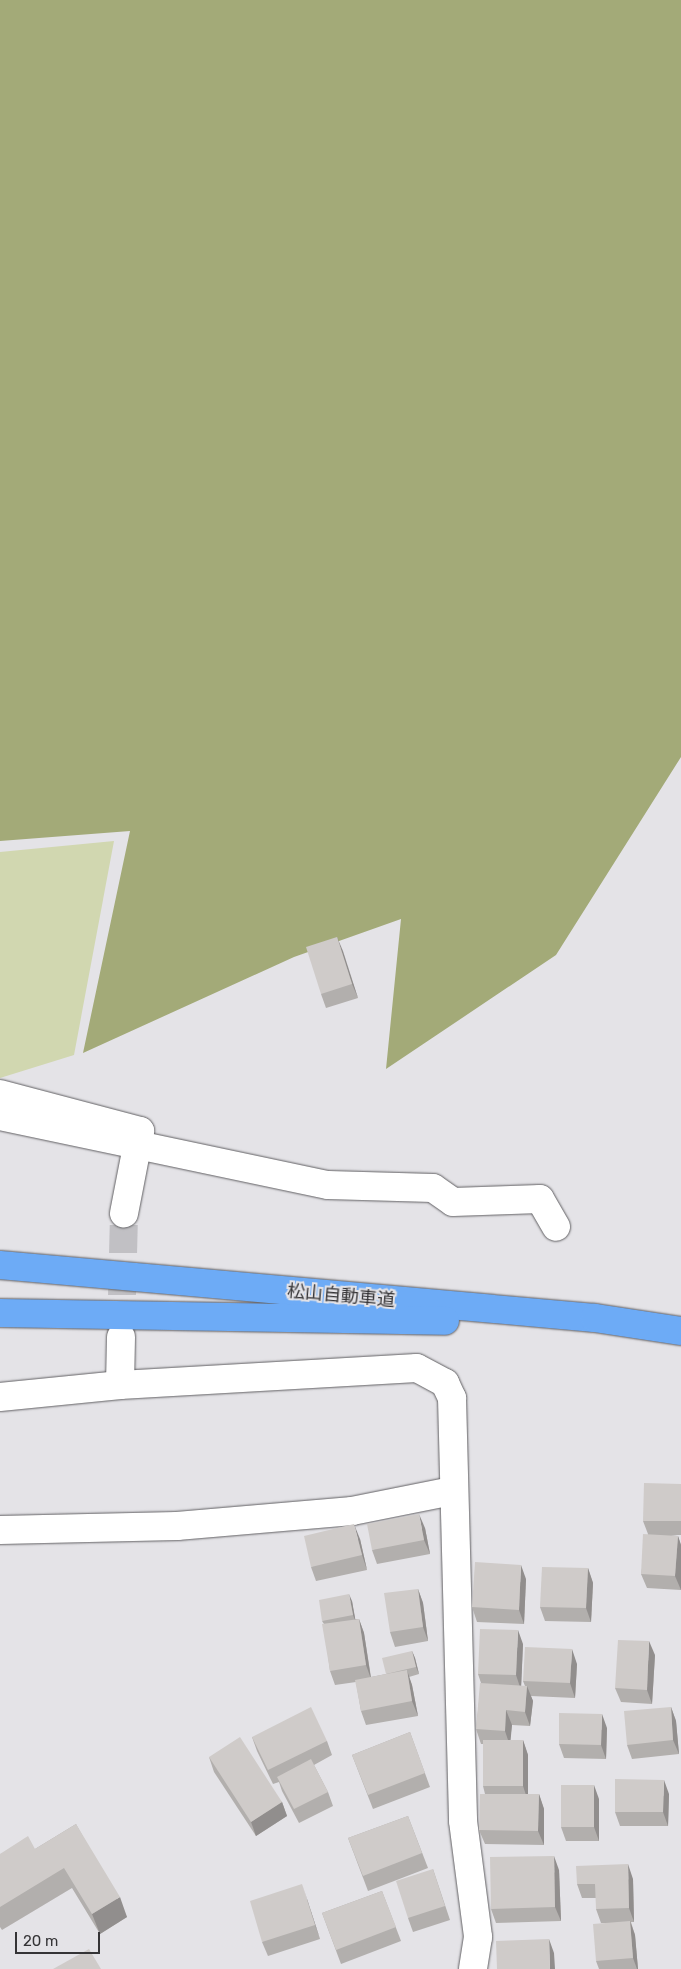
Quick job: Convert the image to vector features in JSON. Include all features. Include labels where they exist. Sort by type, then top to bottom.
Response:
[{"type":"highway","points":[[0,1254],[54,1270]]},
{"type":"highway","name":"松山自動車道","points":[[0,1265],[632,1324],[681,1331]]},
{"type":"highway","points":[[0,1313],[632,1324]]},
{"type":"street","points":[[0,1094],[140,1131],[140,1149],[124,1213]]},
{"type":"street","points":[[0,1116],[140,1149],[328,1185],[433,1188],[453,1202],[540,1199],[556,1227]]},
{"type":"street","points":[[120,1385],[121,1337]]},
{"type":"street","points":[[0,1397],[120,1385],[417,1368],[445,1383],[452,1398],[452,1491],[463,1821],[478,1937],[473,1969]]},
{"type":"street","points":[[0,1530],[187,1525],[352,1511],[452,1491]]},
{"type":"green space","points":[[0,0],[681,0],[681,757],[556,955],[386,1069],[401,919],[294,957],[83,1053],[130,831],[0,841]]},
{"type":"green space","points":[[114,841],[74,1055],[0,1078],[0,852]]},
{"type":"building","points":[[337,937],[352,984],[321,994],[306,947]]},
{"type":"building","points":[[644,1483],[681,1484],[681,1521],[643,1521]]},
{"type":"building","points":[[419,1514],[424,1540],[372,1550],[367,1524]]},
{"type":"building","points":[[354,1524],[362,1555],[311,1567],[304,1536]]},
{"type":"building","points":[[643,1534],[678,1536],[675,1576],[641,1574]]},
{"type":"building","points":[[475,1562],[521,1565],[519,1610],[472,1607]]},
{"type":"building","points":[[542,1567],[588,1568],[586,1608],[540,1607]]},
{"type":"building","points":[[418,1589],[423,1627],[390,1632],[384,1593]]},
{"type":"building","points":[[349,1594],[353,1615],[322,1621],[319,1600]]},
{"type":"building","points":[[359,1619],[366,1665],[330,1671],[322,1624]]},
{"type":"building","points":[[480,1629],[518,1630],[516,1675],[478,1674]]},
{"type":"building","points":[[618,1640],[649,1641],[647,1690],[615,1688]]},
{"type":"building","points":[[525,1647],[572,1649],[570,1683],[523,1681]]},
{"type":"building","points":[[412,1651],[416,1667],[386,1674],[382,1658]]},
{"type":"building","points":[[407,1670],[412,1701],[361,1711],[355,1680]]},
{"type":"building","points":[[480,1683],[527,1686],[525,1712],[506,1710],[505,1731],[476,1729]]},
{"type":"building","points":[[311,1707],[327,1741],[268,1770],[252,1737]]},
{"type":"building","points":[[671,1707],[673,1740],[627,1745],[624,1711]]},
{"type":"building","points":[[559,1713],[602,1714],[601,1745],[559,1744]]},
{"type":"building","points":[[410,1732],[425,1773],[368,1795],[352,1755]]},
{"type":"building","points":[[240,1737],[282,1802],[251,1822],[209,1757]]},
{"type":"building","points":[[483,1740],[523,1740],[523,1786],[483,1786]]},
{"type":"building","points":[[311,1759],[328,1792],[294,1809],[277,1777]]},
{"type":"building","points":[[615,1779],[664,1780],[663,1812],[615,1812]]},
{"type":"building","points":[[561,1785],[594,1785],[594,1827],[561,1827]]},
{"type":"building","points":[[480,1794],[539,1794],[538,1831],[479,1830]]},
{"type":"building","points":[[408,1816],[422,1853],[363,1876],[348,1838]]},
{"type":"building","points":[[76,1824],[120,1897],[92,1914],[64,1868],[0,1907],[0,1854],[28,1836],[35,1849]]},
{"type":"building","points":[[554,1856],[555,1907],[491,1909],[490,1857]]},
{"type":"building","points":[[628,1864],[629,1908],[596,1909],[595,1884],[577,1884],[576,1866]]},
{"type":"building","points":[[433,1869],[445,1906],[408,1918],[396,1881]]},
{"type":"building","points":[[302,1884],[315,1925],[262,1942],[250,1901]]},
{"type":"building","points":[[382,1891],[396,1927],[336,1950],[322,1913]]},
{"type":"building","points":[[630,1921],[633,1958],[596,1961],[593,1924]]},
{"type":"building","points":[[549,1939],[550,1969],[497,1969],[496,1941]]},
{"type":"building","points":[[89,1949],[101,1969],[53,1969]]},
{"type":"tunnel","points":[[121,1337],[124,1213]]}]
